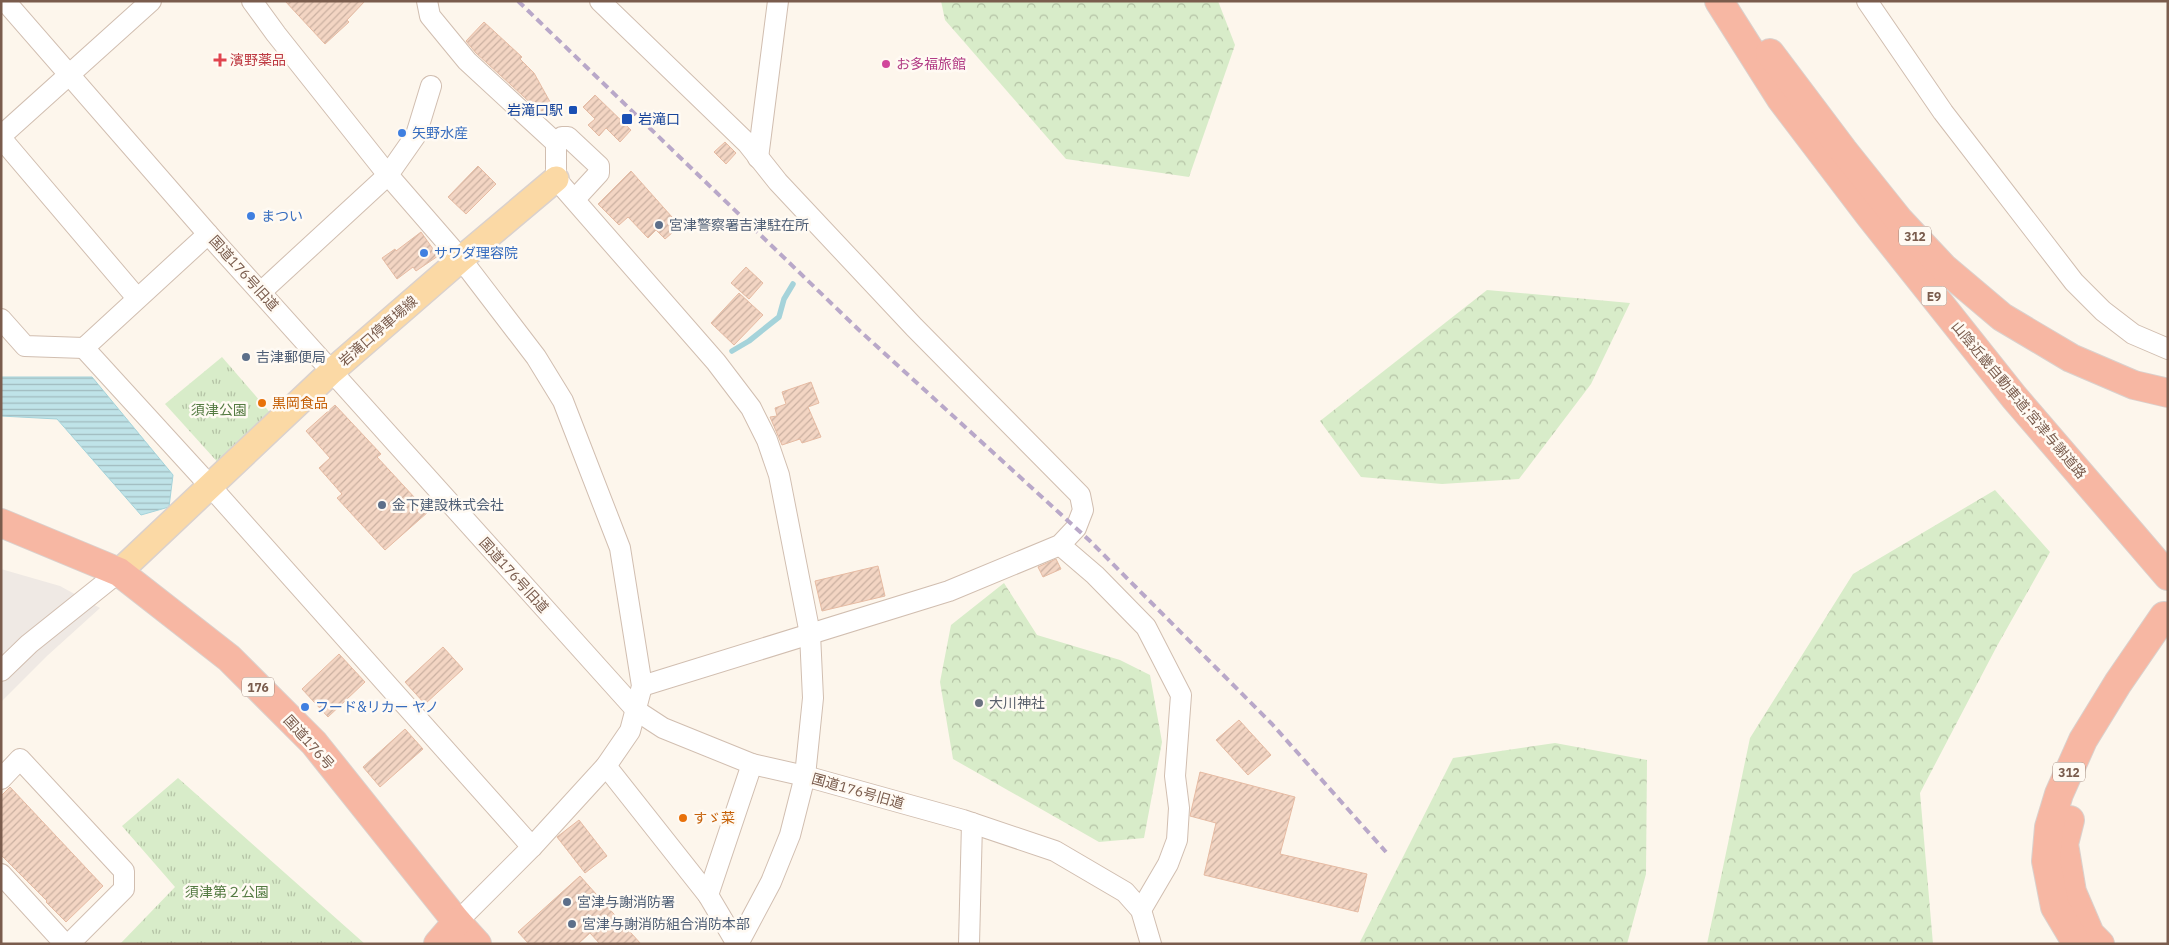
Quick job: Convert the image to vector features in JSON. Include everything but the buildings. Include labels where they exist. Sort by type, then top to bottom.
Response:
[{"type":"highway","name":"山陰近畿自動車道;宮津与謝道路","points":[[1719,1],[1782,99],[1870,216],[2014,397],[2168,576]]},
{"type":"highway","name":"312","points":[[1724,1],[1779,62],[1843,150],[1899,220],[1944,268],[2002,317],[2071,358],[2134,385],[2168,394]]},
{"type":"highway","name":"国道176号","points":[[1,523],[119,572],[229,658],[314,743],[457,922],[478,944]]},
{"type":"highway","name":"312","points":[[2077,944],[2055,907],[2046,861],[2049,827],[2059,794],[2083,740],[2118,683],[2166,628]]},
{"type":"highway","name":"312","points":[[2100,944],[2090,934],[2072,892],[2064,844],[2076,798],[2097,748],[2166,628]]},
{"type":"highway","points":[[438,944],[457,922]]},
{"type":"main road","name":"岩滝口停車場線","points":[[119,572],[332,371],[556,179]]},
{"type":"street","name":"国道176号旧道","points":[[6,1],[208,234],[262,292],[626,702],[663,728],[752,764],[805,776],[972,823],[1056,851],[1124,892],[1141,910],[1151,944]]},
{"type":"street","points":[[137,298],[1,137],[151,1]]},
{"type":"street","points":[[252,1],[388,175],[461,259],[536,357],[563,400],[620,548],[642,686],[637,711],[630,731],[606,766],[532,847],[457,922]]},
{"type":"street","points":[[415,1],[428,9],[467,61],[556,143]]},
{"type":"street","points":[[600,1],[747,143],[758,158],[914,327],[1080,495],[1083,510],[1076,528],[1060,545],[949,591],[642,686]]},
{"type":"street","points":[[758,158],[778,1]]},
{"type":"street","points":[[1867,1],[1943,112],[2074,282],[2103,311],[2133,334],[2168,349]]},
{"type":"street","points":[[262,292],[388,175],[416,135],[431,86]]},
{"type":"street","points":[[575,199],[599,173],[599,166],[568,137],[562,137],[556,143],[556,179],[716,362],[751,408],[767,440],[779,475],[810,634],[813,698],[805,776],[787,843],[771,882],[738,944]]},
{"type":"street","points":[[1,319],[25,346],[84,348],[208,234]]},
{"type":"street","points":[[84,348],[211,487],[532,847]]},
{"type":"street","points":[[1060,545],[1095,575],[1146,627],[1181,695],[1175,776],[1179,808],[1177,840],[1168,864],[1141,910]]},
{"type":"street","points":[[1,671],[30,644],[119,572]]},
{"type":"street","points":[[1,778],[20,759],[124,872],[124,889],[67,944],[1,874]]},
{"type":"street","points":[[708,895],[752,764]]},
{"type":"street","points":[[606,766],[708,895],[738,944]]},
{"type":"street","points":[[969,944],[972,823]]},
{"type":"shaded area","points":[[1,569],[60,586],[100,608],[48,655],[1,702]]},
{"type":"green space","points":[[941,1],[1218,1],[1235,45],[1189,177],[1066,159],[945,20]]},
{"type":"green space","points":[[1487,290],[1630,303],[1591,384],[1519,479],[1442,484],[1361,477],[1320,421]]},
{"type":"green space","name":"須津公園","points":[[222,357],[273,416],[222,467],[165,404]]},
{"type":"green space","points":[[1995,490],[2050,552],[1997,646],[1920,793],[1933,944],[1707,944],[1750,738],[1853,574]]},
{"type":"green space","points":[[1004,583],[1037,635],[1120,660],[1150,675],[1162,742],[1144,838],[1099,842],[953,759],[940,682],[951,625]]},
{"type":"green space","points":[[1555,743],[1647,760],[1646,874],[1627,944],[1359,944],[1453,758]]},
{"type":"green space","name":"須津第２公園","points":[[178,778],[365,944],[120,944],[175,887],[122,826]]},
{"type":"water","points":[[1,377],[92,377],[173,475],[169,507],[141,515],[57,419],[1,416]]},
{"type":"waterway","points":[[732,351],[749,341],[779,317],[784,299],[793,284]]},
{"type":"railway","points":[[518,1],[860,331],[1089,540],[1272,724],[1386,852]]},
{"type":"place","name":"濱野薬品","points":[[220,60]]},
{"type":"place","name":"お多福旅館","points":[[886,64]]},
{"type":"place","name":"岩滝口駅","points":[[573,110]]},
{"type":"place","name":"岩滝口","points":[[627,119]]},
{"type":"place","name":"矢野水産","points":[[402,133]]},
{"type":"place","name":"まつい","points":[[251,216]]},
{"type":"place","name":"宮津警察署吉津駐在所","points":[[659,225]]},
{"type":"place","name":"サワダ理容院","points":[[424,253]]},
{"type":"place","name":"吉津郵便局","points":[[246,357]]},
{"type":"place","name":"黒岡食品","points":[[262,403]]},
{"type":"place","name":"金下建設株式会社","points":[[382,505]]},
{"type":"place","name":"大川神社","points":[[979,703]]},
{"type":"place","name":"フード&リカー ヤノ","points":[[305,707]]},
{"type":"place","name":"すゞ菜","points":[[683,818]]},
{"type":"place","name":"宮津与謝消防署","points":[[567,902]]},
{"type":"place","name":"宮津与謝消防組合消防本部","points":[[572,924]]}]
